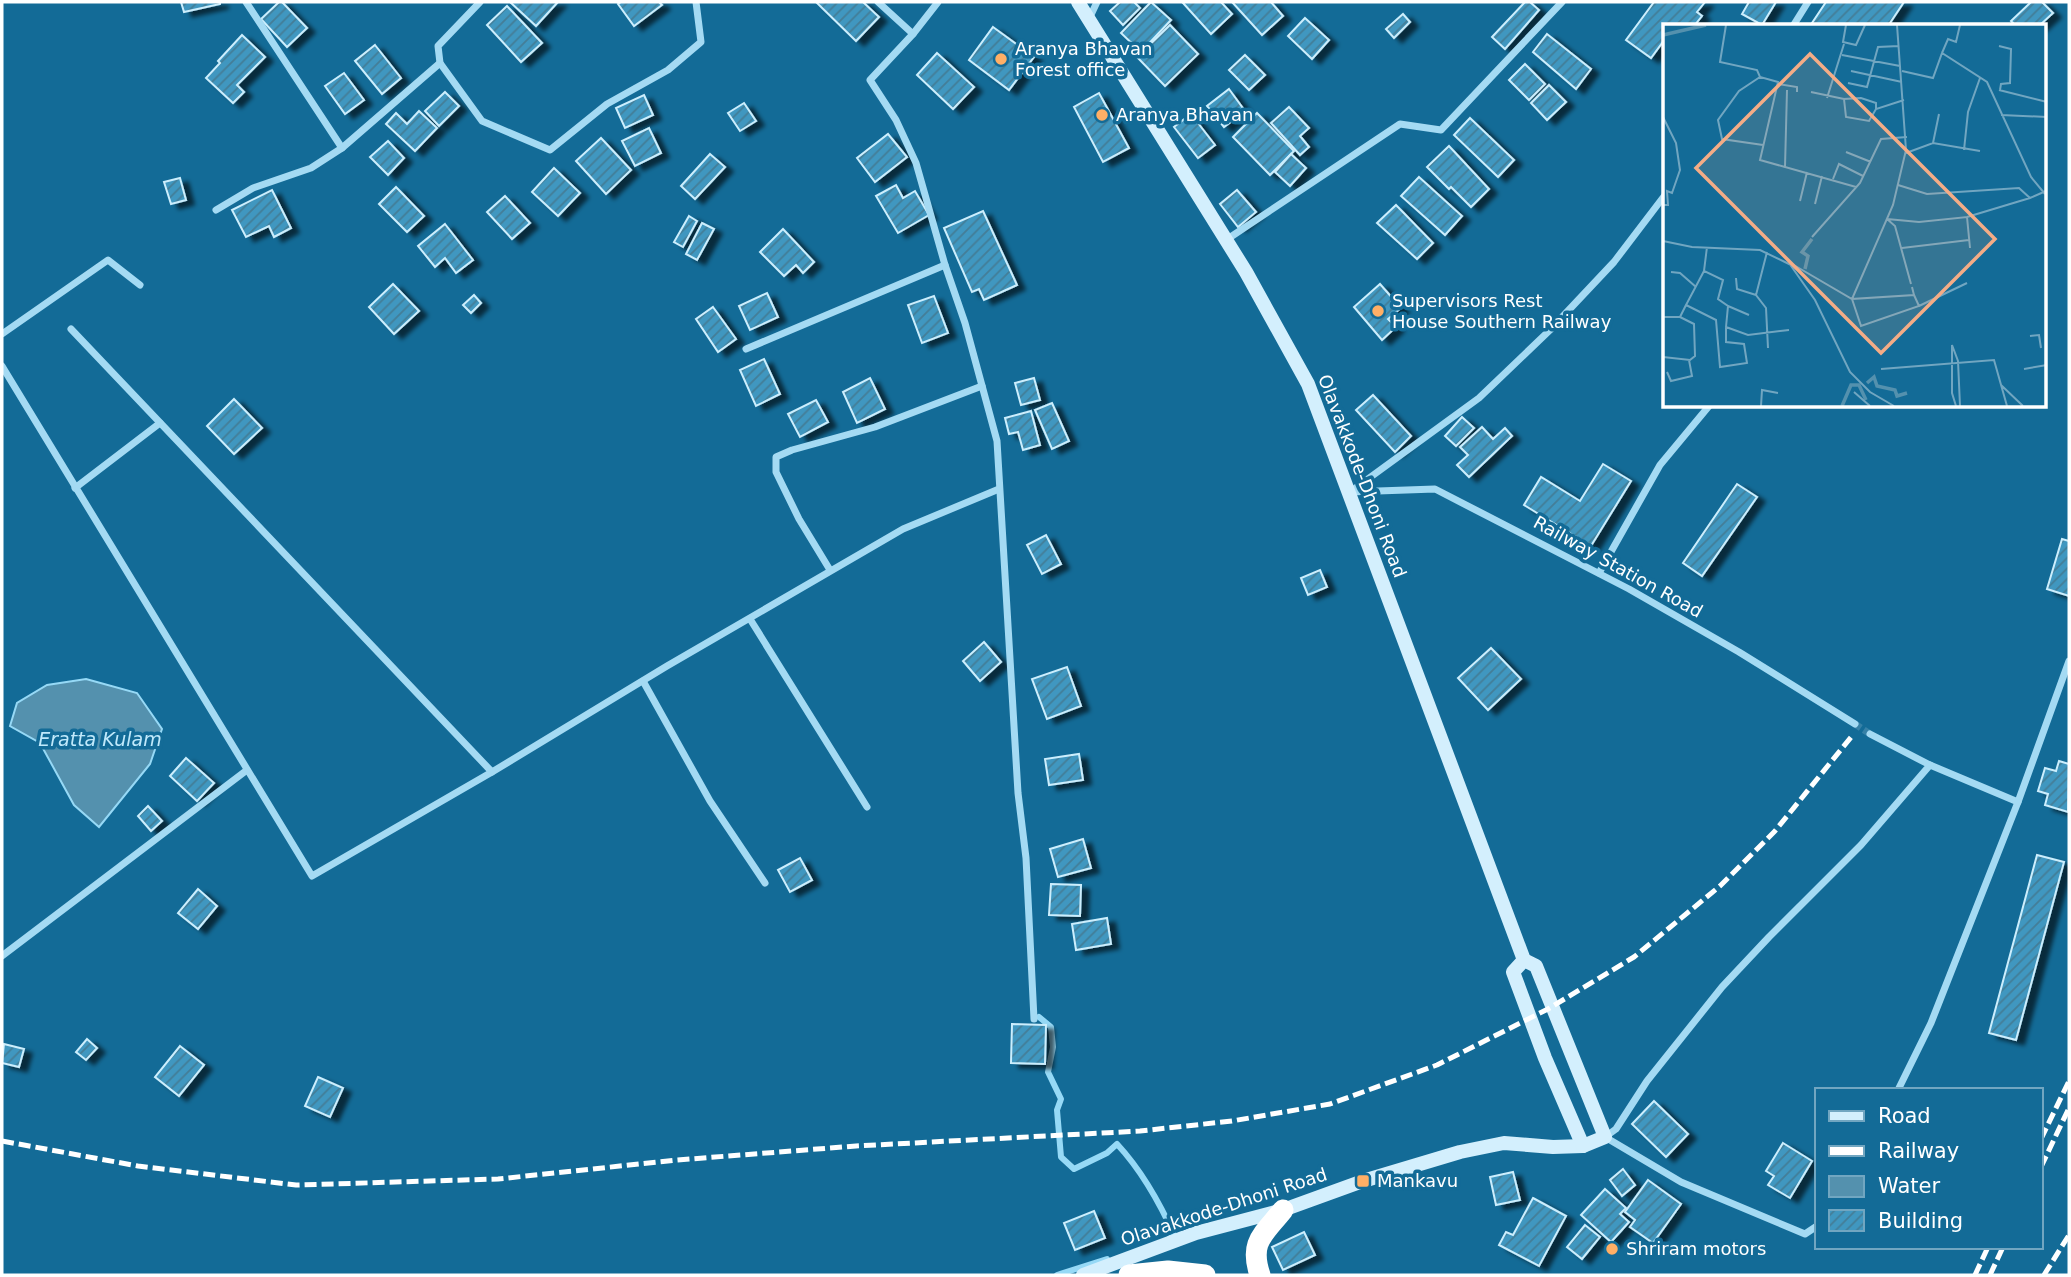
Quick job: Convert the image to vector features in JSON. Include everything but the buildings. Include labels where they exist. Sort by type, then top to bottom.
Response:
[{"type":"highway","points":[[1260,1275],[1254,1257],[1260,1239],[1283,1210]]},
{"type":"highway","points":[[1129,1275],[1168,1271],[1205,1275]]},
{"type":"main road","name":"Olavakkode-Dhoni Road","points":[[1078,2],[1226,240],[1308,384],[1524,960],[1536,966],[1605,1137],[1583,1146],[1553,1147],[1504,1143],[1460,1153],[1363,1181],[1283,1210],[1196,1233],[1083,1275]]},
{"type":"main road","name":"Olavakkode-Dhoni Road","points":[[1524,960],[1513,972],[1545,1058],[1583,1146]]},
{"type":"street","points":[[246,2],[342,148]]},
{"type":"street","points":[[480,2],[438,46],[440,63],[482,121],[550,150],[607,104],[668,70],[701,42],[696,2]]},
{"type":"street","points":[[878,2],[913,34]]},
{"type":"street","points":[[938,2],[913,34],[870,80],[896,120],[916,163],[945,265],[965,323],[997,440],[1018,793],[1026,858],[1034,1019]]},
{"type":"street","points":[[1089,19],[1097,2]]},
{"type":"street","points":[[1226,240],[1400,124],[1441,130],[1562,2]]},
{"type":"street","points":[[1794,24],[1808,2]]},
{"type":"street","points":[[216,210],[253,188],[312,168],[342,148],[440,63]]},
{"type":"street","points":[[1349,492],[1479,398],[1550,330],[1614,262],[1663,198]]},
{"type":"street","points":[[2,334],[108,260],[140,285]]},
{"type":"street","points":[[746,349],[945,265]]},
{"type":"street","points":[[71,329],[492,772]]},
{"type":"street","points":[[2,366],[312,876],[830,570],[903,529],[999,489]]},
{"type":"street","points":[[830,570],[799,519],[776,472],[776,457],[875,427],[982,386]]},
{"type":"street","points":[[1599,573],[1660,465],[1707,408]]},
{"type":"street","points":[[75,488],[160,423]]},
{"type":"street","name":"Railway Station Road","points":[[1349,492],[1434,489],[1599,573],[1739,653],[1855,724]]},
{"type":"street","points":[[750,619],[867,807]]},
{"type":"street","points":[[1899,1088],[1931,1023],[2018,802],[2069,662]]},
{"type":"street","points":[[643,681],[710,801],[765,883]]},
{"type":"street","points":[[1870,734],[1930,765],[2018,802]]},
{"type":"street","points":[[1815,1227],[1805,1234],[1681,1182],[1605,1137],[1616,1129],[1647,1081],[1722,987],[1861,845],[1930,765]]},
{"type":"street","points":[[2,956],[247,770]]},
{"type":"water","name":"Eratta Kulam","points":[[86,679],[137,693],[162,729],[150,764],[99,827],[74,805],[40,743],[10,726],[17,703],[47,685]]},
{"type":"waterway","points":[[1039,1017],[1051,1027],[1053,1047],[1048,1072],[1061,1099],[1057,1110],[1061,1157],[1074,1169],[1107,1153],[1117,1144],[1157,1200],[1175,1237],[1170,1238]]},
{"type":"waterway","points":[[1057,1275],[1107,1259]]},
{"type":"tunnel","points":[[1855,724],[1870,734]]},
{"type":"railway","points":[[2,1141],[138,1166],[296,1185],[498,1179],[677,1160],[856,1146],[1140,1131],[1232,1121],[1330,1104],[1437,1065],[1548,1009],[1634,957],[1720,886],[1775,831],[1852,736]]},
{"type":"railway","points":[[2043,1135],[2069,1081]]},
{"type":"railway","points":[[2043,1163],[2069,1108]]},
{"type":"railway","points":[[2044,1275],[2069,1235]]},
{"type":"railway","points":[[1975,1275],[1987,1249]]},
{"type":"railway","points":[[1990,1275],[2002,1249]]},
{"type":"place","name":"Aranya Bhavan Forest office","points":[[1001,59]]},
{"type":"place","name":"Aranya Bhavan","points":[[1102,115]]},
{"type":"place","name":"Supervisors Rest House Southern Railway","points":[[1378,311]]},
{"type":"place","name":"Mankavu","points":[[1363,1181]]},
{"type":"place","name":"Shriram motors","points":[[1612,1249]]}]
